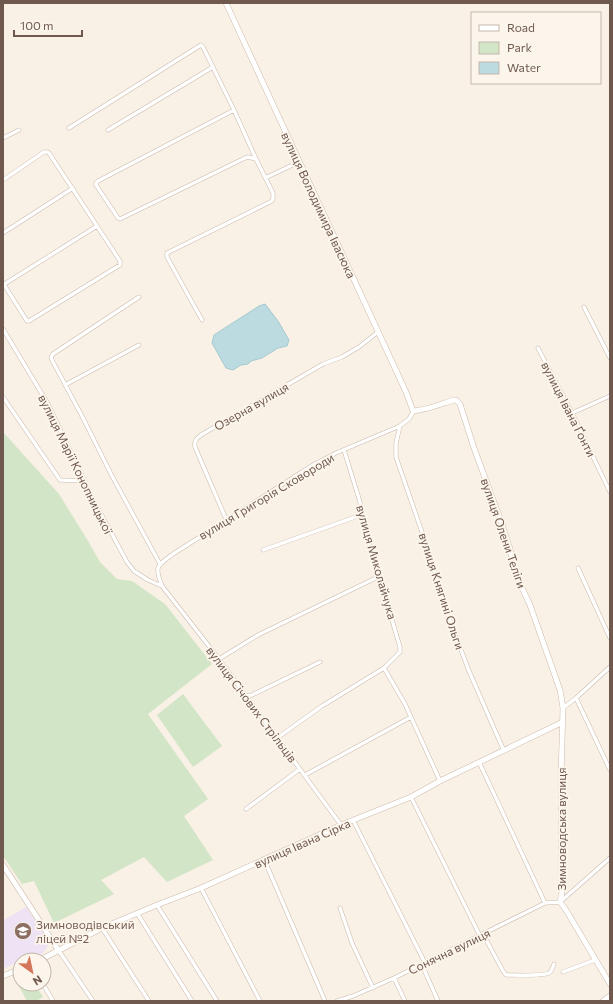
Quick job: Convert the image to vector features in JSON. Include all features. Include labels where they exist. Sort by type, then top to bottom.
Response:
[{"type":"street","name":"вулиця Володимира Івасюка","points":[[226,3],[404,386],[413,409]]},
{"type":"street","points":[[69,128],[199,46],[201,45],[203,47],[273,193],[273,198],[272,201],[167,253],[167,257],[202,320]]},
{"type":"street","points":[[108,130],[213,68]]},
{"type":"street","points":[[234,110],[98,181],[96,185],[120,219],[244,158],[248,157],[256,159]]},
{"type":"street","points":[[3,138],[19,130]]},
{"type":"street","points":[[3,180],[44,152],[47,152],[52,156],[120,261],[120,265],[29,321],[3,284],[97,226]]},
{"type":"street","points":[[265,178],[299,162]]},
{"type":"street","points":[[3,233],[73,188]]},
{"type":"street","points":[[139,297],[53,354],[51,357],[112,476],[160,564],[158,569],[162,586]]},
{"type":"street","points":[[584,306],[610,358]]},
{"type":"street","name":"вулиця Марії Конопницької","points":[[3,329],[48,404],[84,481],[127,562],[134,572],[162,586]]},
{"type":"street","name":"Озерна вулиця","points":[[226,518],[195,447],[196,438],[323,364],[342,357],[359,347],[378,332]]},
{"type":"street","points":[[65,385],[139,345]]},
{"type":"street","name":"вулиця Івана Ґонти","points":[[538,348],[572,413],[610,492]]},
{"type":"street","points":[[572,413],[610,396]]},
{"type":"street","points":[[3,397],[60,480],[84,481]]},
{"type":"street","name":"вулиця Олени Теліги","points":[[413,409],[419,410],[454,400],[460,404],[510,549],[515,573],[527,597],[560,690],[563,708]]},
{"type":"street","name":"вулиця Григорія Сковороди","points":[[160,564],[172,554],[226,518],[314,465],[336,453],[400,426],[409,419],[413,409]]},
{"type":"street","name":"вулиця Княгині Ольги","points":[[400,426],[396,443],[396,457],[432,560],[444,605],[469,671],[504,751]]},
{"type":"street","name":"вулиця Миколайчука","points":[[277,738],[322,706],[384,668],[400,652],[400,647],[380,576],[361,515],[360,502],[344,450]]},
{"type":"street","points":[[263,550],[361,515]]},
{"type":"street","points":[[578,568],[610,638]]},
{"type":"street","points":[[219,658],[258,635],[380,576]]},
{"type":"street","name":"вулиця Січових Стрільців","points":[[162,586],[219,658],[245,696],[305,775],[340,825]]},
{"type":"street","points":[[245,696],[252,696],[320,662]]},
{"type":"street","points":[[563,708],[610,667]]},
{"type":"street","points":[[384,668],[406,704],[440,781]]},
{"type":"street","points":[[576,698],[610,770]]},
{"type":"street","name":"Зимноводська вулиця","points":[[563,708],[561,776],[562,892],[560,902],[610,984]]},
{"type":"street","points":[[305,775],[411,717]]},
{"type":"street","name":"вулиця Івана Сірка","points":[[52,954],[102,928],[202,888],[340,825],[411,796],[562,722]]},
{"type":"street","points":[[479,762],[545,902]]},
{"type":"street","points":[[246,809],[300,769]]},
{"type":"street","points":[[411,796],[481,935],[503,971],[506,974],[547,974],[550,972],[554,964]]},
{"type":"street","points":[[353,820],[423,964],[438,1001]]},
{"type":"street","points":[[560,902],[610,858]]},
{"type":"street","points":[[264,859],[326,1001]]},
{"type":"street","points":[[3,865],[93,1001]]},
{"type":"street","points":[[202,888],[260,1001]]},
{"type":"street","name":"Сонячна вулиця","points":[[337,1001],[373,988],[545,902],[560,902]]},
{"type":"street","points":[[157,905],[217,1001]]},
{"type":"street","points":[[340,908],[352,943],[373,988]]},
{"type":"street","points":[[137,913],[192,1001]]},
{"type":"street","points":[[102,928],[149,1001]]},
{"type":"street","points":[[563,972],[596,960]]},
{"type":"street","points":[[394,978],[405,1001]]},
{"type":"street","points":[[48,992],[53,1001]]},
{"type":"street","points":[[354,996],[355,1001]]},
{"type":"street","points":[[603,1001],[610,996]]},
{"type":"shaded area","name":"Зимноводівський ліцей №2","points":[[26,907],[50,943],[43,952],[12,952],[12,965],[3,969],[3,918],[4,920]]},
{"type":"green space","points":[[3,432],[59,494],[100,562],[117,579],[132,581],[165,604],[212,664],[148,714],[208,799],[184,816],[213,860],[167,882],[144,857],[101,880],[114,894],[54,923],[34,881],[22,884],[3,856]]},
{"type":"green space","points":[[183,694],[222,746],[193,767],[157,715]]},
{"type":"green space","points":[[22,992],[40,992],[43,997],[36,1001],[27,1001]]},
{"type":"water","points":[[265,304],[278,321],[289,340],[287,346],[278,348],[262,358],[251,361],[248,364],[241,365],[233,370],[226,368],[212,343],[214,335],[259,306]]},
{"type":"place","name":"Зимноводівський ліцей №2","points":[[23,931]]}]
